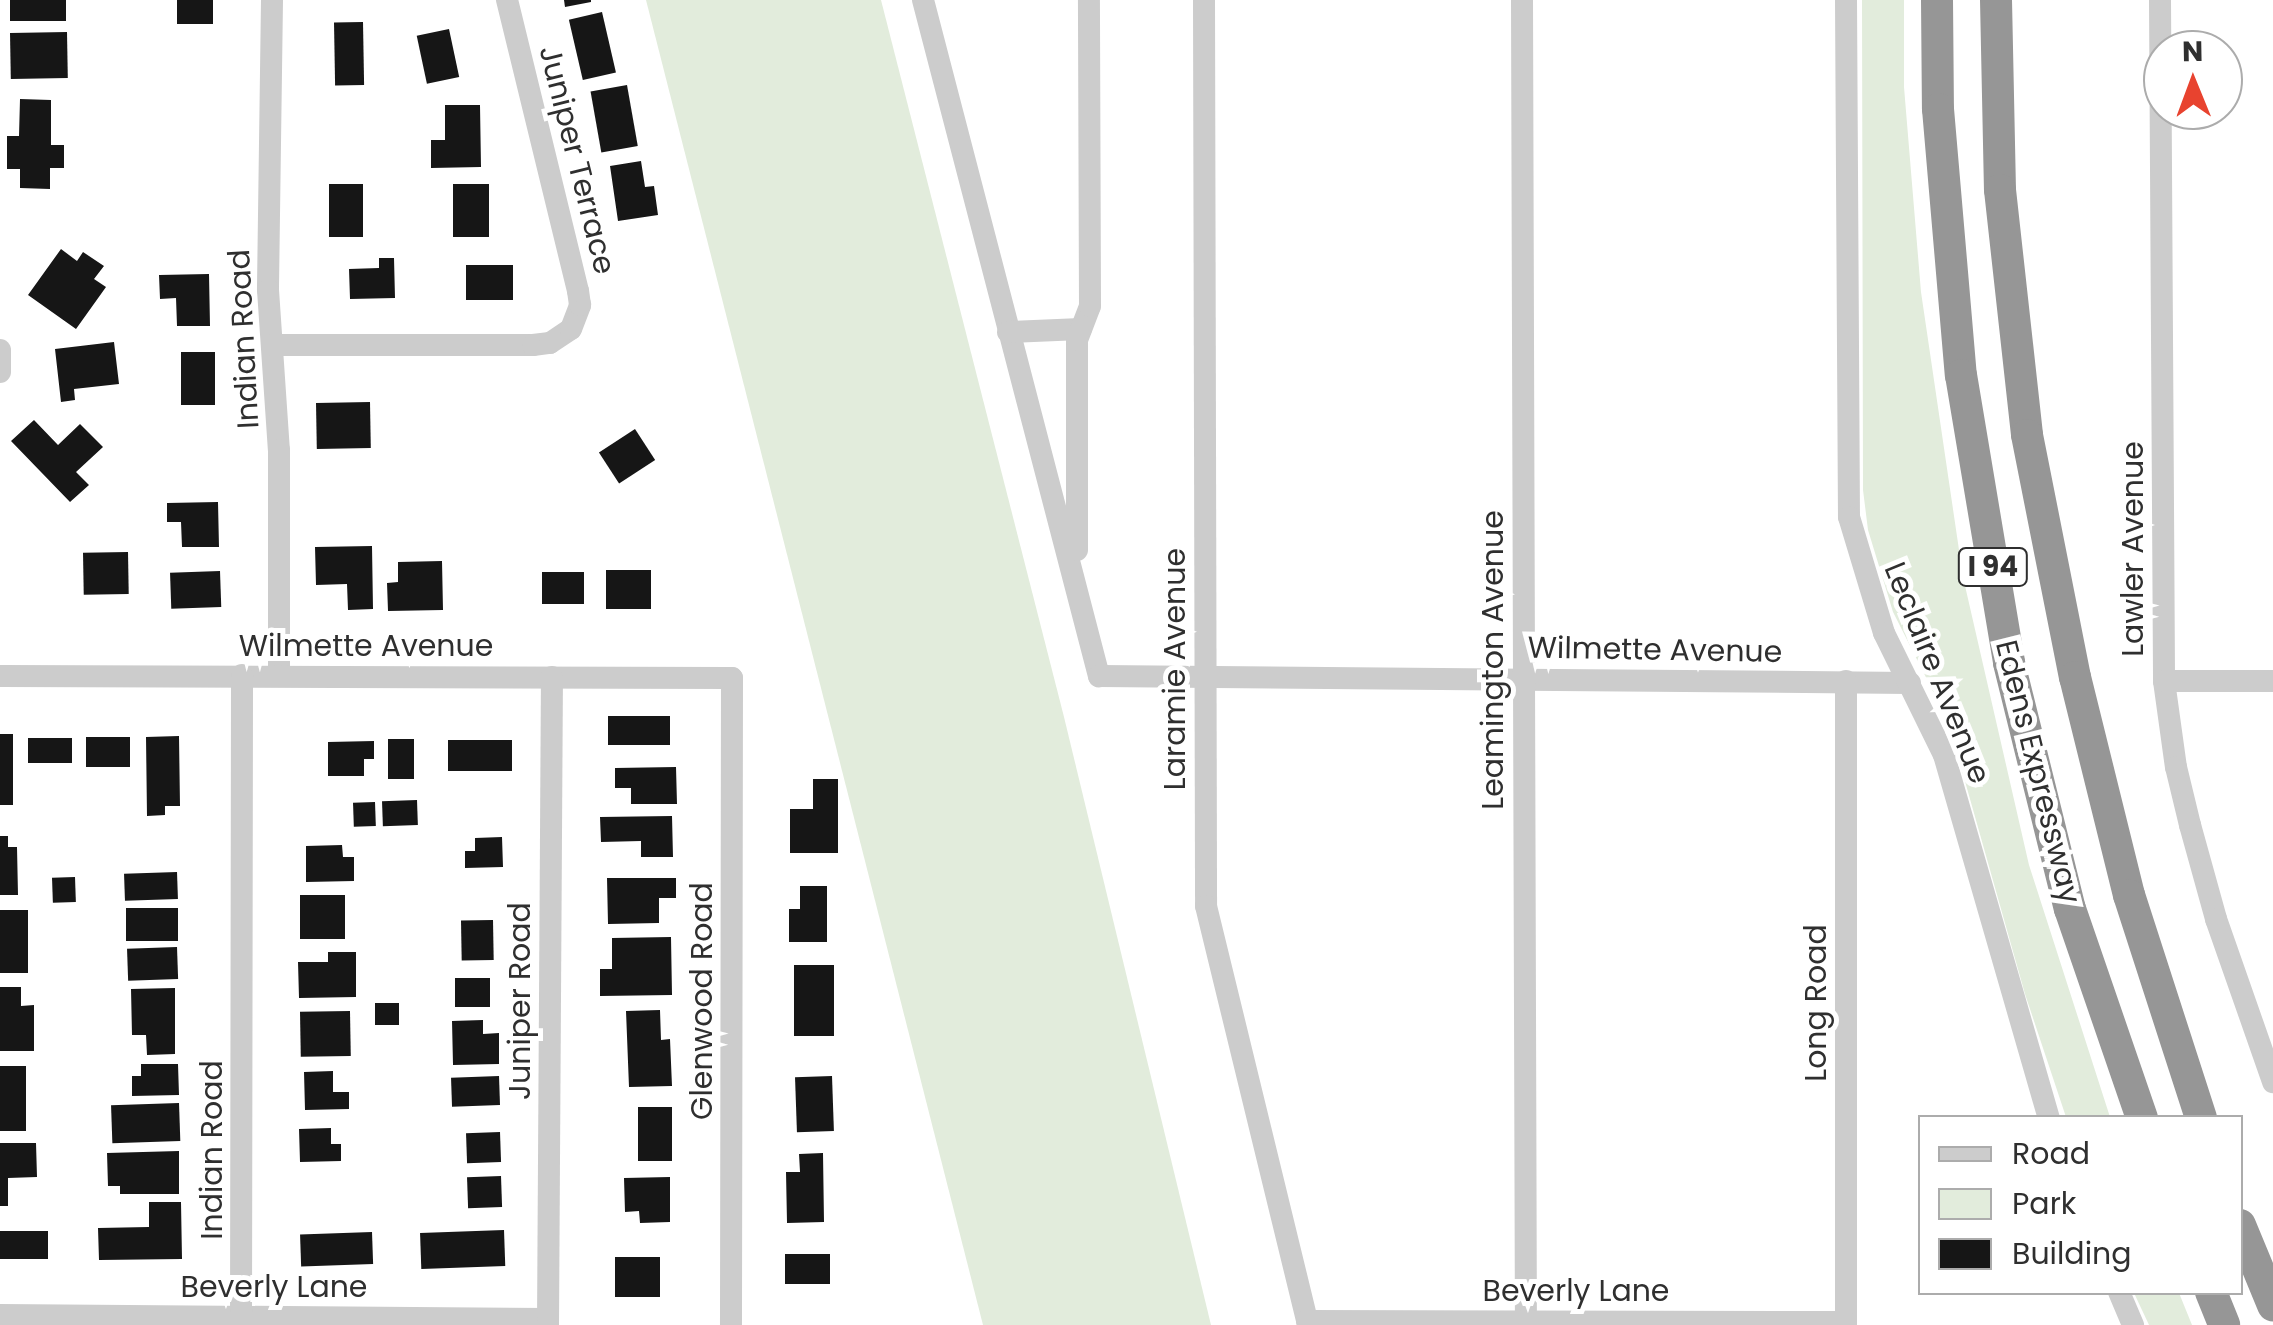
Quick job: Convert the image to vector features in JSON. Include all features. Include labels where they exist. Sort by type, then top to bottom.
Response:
[{"type":"highway","name":"Edens Expressway","points":[[1937,0],[1938,109],[1961,375],[2009,662],[2070,908],[2141,1115]]},
{"type":"highway","name":"Edens Expressway","points":[[1996,0],[2000,190],[2027,435],[2075,677],[2120,858],[2200,1115]]},
{"type":"highway","points":[[2243,1231],[2273,1305]]},
{"type":"highway","points":[[2212,1295],[2224,1325]]},
{"type":"street","name":"Indian Road","points":[[272,0],[272,345],[280,450],[279,674]]},
{"type":"street","name":"Juniper Terrace","points":[[272,345],[532,345],[550,342],[571,329],[580,304],[578,291],[507,0]]},
{"type":"street","points":[[923,0],[1008,332],[1078,584]]},
{"type":"street","points":[[1078,584],[1076,357],[1090,306],[1089,0]]},
{"type":"street","name":"Laramie Avenue","points":[[1204,0],[1206,906],[1307,1323]]},
{"type":"street","name":"Leamington Avenue","points":[[1522,0],[1526,1321]]},
{"type":"street","name":"Leclaire Avenue","points":[[1846,0],[1849,517],[1866,587],[1944,755],[2049,1115]]},
{"type":"street","name":"Lawler Avenue","points":[[2160,0],[2164,681],[2176,768],[2190,825],[2216,919],[2273,1082]]},
{"type":"street","points":[[1008,332],[1081,329]]},
{"type":"street","points":[[0,350],[0,372]]},
{"type":"street","name":"Wilmette Avenue","points":[[1078,584],[1099,676],[1910,682]]},
{"type":"street","name":"Indian Road","points":[[242,675],[242,1321]]},
{"type":"street","name":"Wilmette Avenue","points":[[0,676],[732,678]]},
{"type":"street","name":"Juniper Road","points":[[548,1322],[552,677]]},
{"type":"street","name":"Glenwood Road","points":[[731,1325],[732,678]]},
{"type":"street","name":"Long Road","points":[[1846,681],[1846,1323]]},
{"type":"street","points":[[2164,681],[2273,682]]},
{"type":"street","points":[[2120,1295],[2133,1325]]},
{"type":"street","name":"Beverly Lane","points":[[0,1315],[548,1322]]},
{"type":"street","name":"Beverly Lane","points":[[1307,1323],[1846,1323]]},
{"type":"green space","points":[[646,0],[881,0],[1064,717],[1211,1325],[983,1325]]},
{"type":"green space","points":[[1862,0],[1904,0],[1904,87],[1921,292],[1963,577],[2029,865],[2109,1115],[2065,1115],[2025,994],[1948,721],[1893,612],[1868,530],[1863,490]]},
{"type":"green space","points":[[2135,1295],[2180,1295],[2192,1325],[2149,1325]]},
{"type":"building","points":[[10,0],[66,0],[66,21],[10,21]]},
{"type":"building","points":[[177,0],[213,0],[213,24],[177,24]]},
{"type":"building","points":[[564,0],[591,0],[591,2],[565,7]]},
{"type":"building","points":[[602,12],[616,72],[583,80],[569,20]]},
{"type":"building","points":[[363,22],[364,85],[335,85],[334,23]]},
{"type":"building","points":[[449,29],[459,77],[427,84],[417,36]]},
{"type":"building","points":[[67,32],[68,78],[11,79],[10,33]]},
{"type":"building","points":[[627,85],[638,146],[601,152],[591,91]]},
{"type":"building","points":[[20,99],[51,100],[51,145],[64,145],[64,168],[50,168],[50,189],[20,188],[20,169],[7,169],[7,136],[19,136]]},
{"type":"building","points":[[445,105],[480,105],[481,167],[431,168],[431,140],[445,140]]},
{"type":"building","points":[[641,161],[645,187],[654,186],[658,215],[618,221],[610,166]]},
{"type":"building","points":[[329,184],[363,184],[363,237],[329,237]]},
{"type":"building","points":[[453,184],[489,184],[489,237],[453,237]]},
{"type":"building","points":[[61,249],[77,261],[83,252],[104,266],[94,279],[106,287],[76,329],[28,295]]},
{"type":"building","points":[[379,258],[394,258],[395,298],[350,299],[349,269],[379,268]]},
{"type":"building","points":[[466,265],[513,265],[513,300],[466,300]]},
{"type":"building","points":[[209,274],[210,326],[177,326],[176,298],[160,299],[159,275]]},
{"type":"building","points":[[114,342],[119,384],[74,389],[75,400],[61,402],[55,349]]},
{"type":"building","points":[[181,352],[215,352],[215,405],[181,405]]},
{"type":"building","points":[[370,402],[371,448],[317,449],[316,403]]},
{"type":"building","points":[[34,420],[58,445],[80,424],[103,447],[76,472],[89,485],[70,502],[11,441]]},
{"type":"building","points":[[635,429],[655,460],[619,483],[599,452]]},
{"type":"building","points":[[218,502],[219,547],[182,547],[181,522],[167,522],[167,503]]},
{"type":"building","points":[[372,546],[373,609],[348,610],[347,584],[316,585],[315,547]]},
{"type":"building","points":[[128,552],[129,594],[84,595],[83,553]]},
{"type":"building","points":[[442,561],[443,610],[388,611],[387,583],[398,582],[398,562]]},
{"type":"building","points":[[606,570],[651,570],[651,609],[606,609]]},
{"type":"building","points":[[220,571],[221,607],[171,609],[170,573]]},
{"type":"building","points":[[542,572],[584,572],[584,604],[542,604]]},
{"type":"building","points":[[608,716],[670,716],[670,745],[608,745]]},
{"type":"building","points":[[0,734],[13,734],[13,805],[0,805]]},
{"type":"building","points":[[179,736],[180,806],[165,806],[165,815],[147,816],[146,737]]},
{"type":"building","points":[[86,737],[130,737],[130,767],[86,767]]},
{"type":"building","points":[[28,738],[72,738],[72,763],[28,763]]},
{"type":"building","points":[[388,739],[414,739],[414,779],[388,779]]},
{"type":"building","points":[[448,740],[512,740],[512,771],[448,771]]},
{"type":"building","points":[[374,741],[374,759],[364,759],[364,776],[328,776],[328,742]]},
{"type":"building","points":[[676,767],[677,804],[631,804],[631,788],[615,788],[615,768]]},
{"type":"building","points":[[813,779],[838,779],[838,853],[790,853],[790,809],[813,809]]},
{"type":"building","points":[[417,800],[418,825],[383,826],[382,801]]},
{"type":"building","points":[[375,802],[376,826],[354,827],[353,803]]},
{"type":"building","points":[[672,816],[673,857],[641,857],[641,841],[601,842],[600,817]]},
{"type":"building","points":[[0,836],[8,836],[8,847],[17,847],[18,895],[0,895]]},
{"type":"building","points":[[502,837],[503,867],[465,868],[465,851],[475,851],[475,838]]},
{"type":"building","points":[[342,845],[343,857],[354,857],[354,881],[306,882],[306,846]]},
{"type":"building","points":[[177,872],[178,899],[125,901],[124,874]]},
{"type":"building","points":[[75,877],[76,902],[53,903],[52,878]]},
{"type":"building","points":[[607,878],[676,878],[676,898],[659,898],[659,923],[608,924]]},
{"type":"building","points":[[800,886],[827,886],[827,942],[789,942],[789,909],[800,909]]},
{"type":"building","points":[[300,895],[345,895],[345,939],[300,939]]},
{"type":"building","points":[[126,908],[178,908],[178,941],[126,941]]},
{"type":"building","points":[[0,910],[28,910],[28,973],[0,973]]},
{"type":"building","points":[[493,920],[494,960],[462,961],[461,921]]},
{"type":"building","points":[[671,937],[672,995],[600,996],[600,969],[612,969],[612,938]]},
{"type":"building","points":[[177,947],[178,979],[128,981],[127,949]]},
{"type":"building","points":[[328,952],[356,952],[356,997],[299,998],[298,962],[328,962]]},
{"type":"building","points":[[794,965],[834,965],[834,1036],[794,1036]]},
{"type":"building","points":[[455,978],[490,978],[490,1007],[455,1007]]},
{"type":"building","points":[[0,987],[21,987],[21,1006],[34,1005],[34,1051],[0,1051]]},
{"type":"building","points":[[175,988],[175,1054],[147,1055],[146,1035],[132,1035],[131,989]]},
{"type":"building","points":[[375,1003],[399,1003],[399,1025],[375,1025]]},
{"type":"building","points":[[660,1010],[661,1040],[670,1039],[672,1086],[629,1087],[626,1011]]},
{"type":"building","points":[[350,1011],[351,1056],[301,1057],[300,1012]]},
{"type":"building","points":[[483,1020],[483,1034],[499,1033],[499,1064],[453,1065],[452,1021]]},
{"type":"building","points":[[141,1064],[178,1064],[179,1095],[132,1096],[132,1076],[141,1076]]},
{"type":"building","points":[[0,1066],[26,1066],[26,1131],[0,1131]]},
{"type":"building","points":[[333,1071],[333,1092],[349,1092],[349,1109],[305,1110],[304,1072]]},
{"type":"building","points":[[499,1076],[500,1105],[452,1107],[451,1078]]},
{"type":"building","points":[[832,1076],[834,1131],[797,1132],[795,1077]]},
{"type":"building","points":[[179,1103],[180,1141],[112,1143],[111,1105]]},
{"type":"building","points":[[638,1107],[672,1107],[672,1161],[638,1161]]},
{"type":"building","points":[[331,1128],[331,1144],[341,1144],[341,1161],[300,1162],[299,1129]]},
{"type":"building","points":[[500,1132],[501,1162],[467,1163],[466,1133]]},
{"type":"building","points":[[0,1143],[36,1143],[37,1177],[8,1178],[8,1206],[0,1206]]},
{"type":"building","points":[[179,1151],[179,1194],[120,1194],[120,1186],[108,1186],[107,1153]]},
{"type":"building","points":[[823,1153],[824,1222],[787,1223],[786,1172],[800,1172],[799,1154]]},
{"type":"building","points":[[501,1176],[502,1207],[468,1208],[467,1177]]},
{"type":"building","points":[[670,1177],[670,1222],[640,1223],[639,1211],[625,1212],[624,1178]]},
{"type":"building","points":[[149,1202],[181,1202],[182,1259],[99,1260],[98,1228],[149,1227]]},
{"type":"building","points":[[504,1230],[505,1266],[421,1269],[420,1233]]},
{"type":"building","points":[[0,1231],[48,1231],[48,1259],[0,1259]]},
{"type":"building","points":[[372,1232],[373,1264],[301,1266],[300,1235]]},
{"type":"building","points":[[785,1254],[830,1254],[830,1284],[785,1284]]},
{"type":"building","points":[[615,1257],[660,1257],[660,1297],[615,1297]]}]
